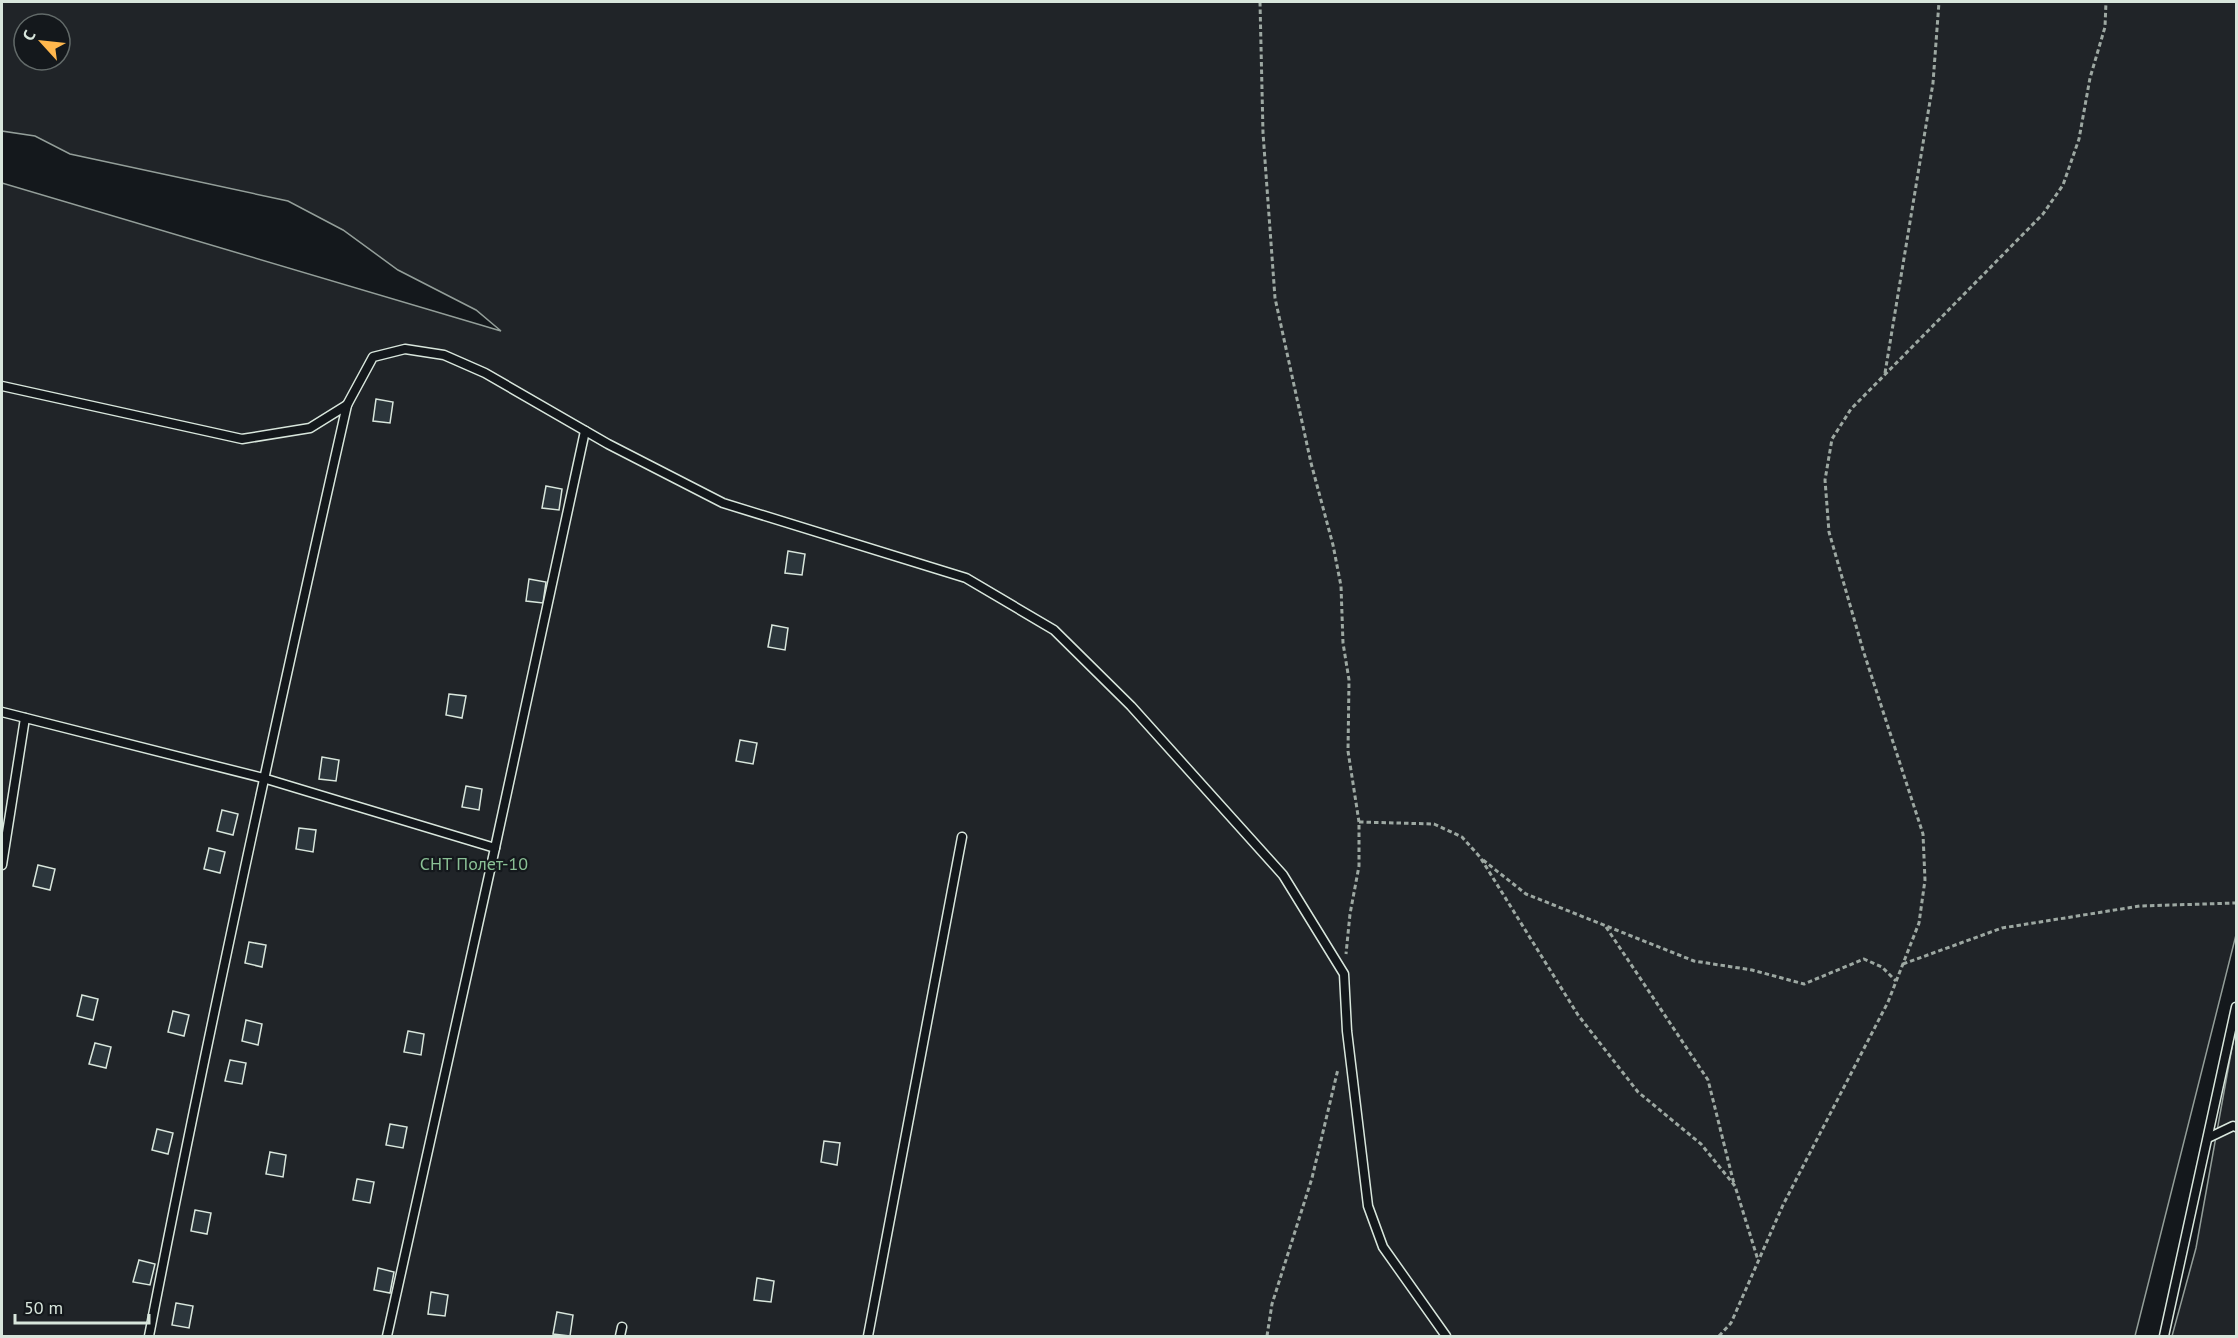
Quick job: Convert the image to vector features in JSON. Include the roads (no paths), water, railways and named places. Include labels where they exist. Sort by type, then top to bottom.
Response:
[{"type":"lane","points":[[148,1336],[192,1113],[263,778],[347,405],[373,357],[405,349],[444,355],[485,373],[585,431],[723,503],[966,578],[1054,630],[1131,706],[1283,875],[1344,974],[1347,1031],[1368,1206],[1383,1248],[1446,1336]]},
{"type":"lane","points":[[2,386],[242,439],[310,428],[347,405]]},
{"type":"lane","points":[[387,1336],[585,431]]},
{"type":"lane","points":[[2,712],[263,778],[495,848]]},
{"type":"lane","points":[[2,865],[25,718]]},
{"type":"lane","points":[[868,1336],[962,837]]},
{"type":"lane","points":[[2164,1336],[2236,1007]]},
{"type":"lane","points":[[2208,1138],[2233,1126],[2236,1127]]},
{"type":"lane","points":[[620,1336],[622,1327]]},
{"type":"park label","name":"СНТ Полет-10","points":[[474,863]]}]
